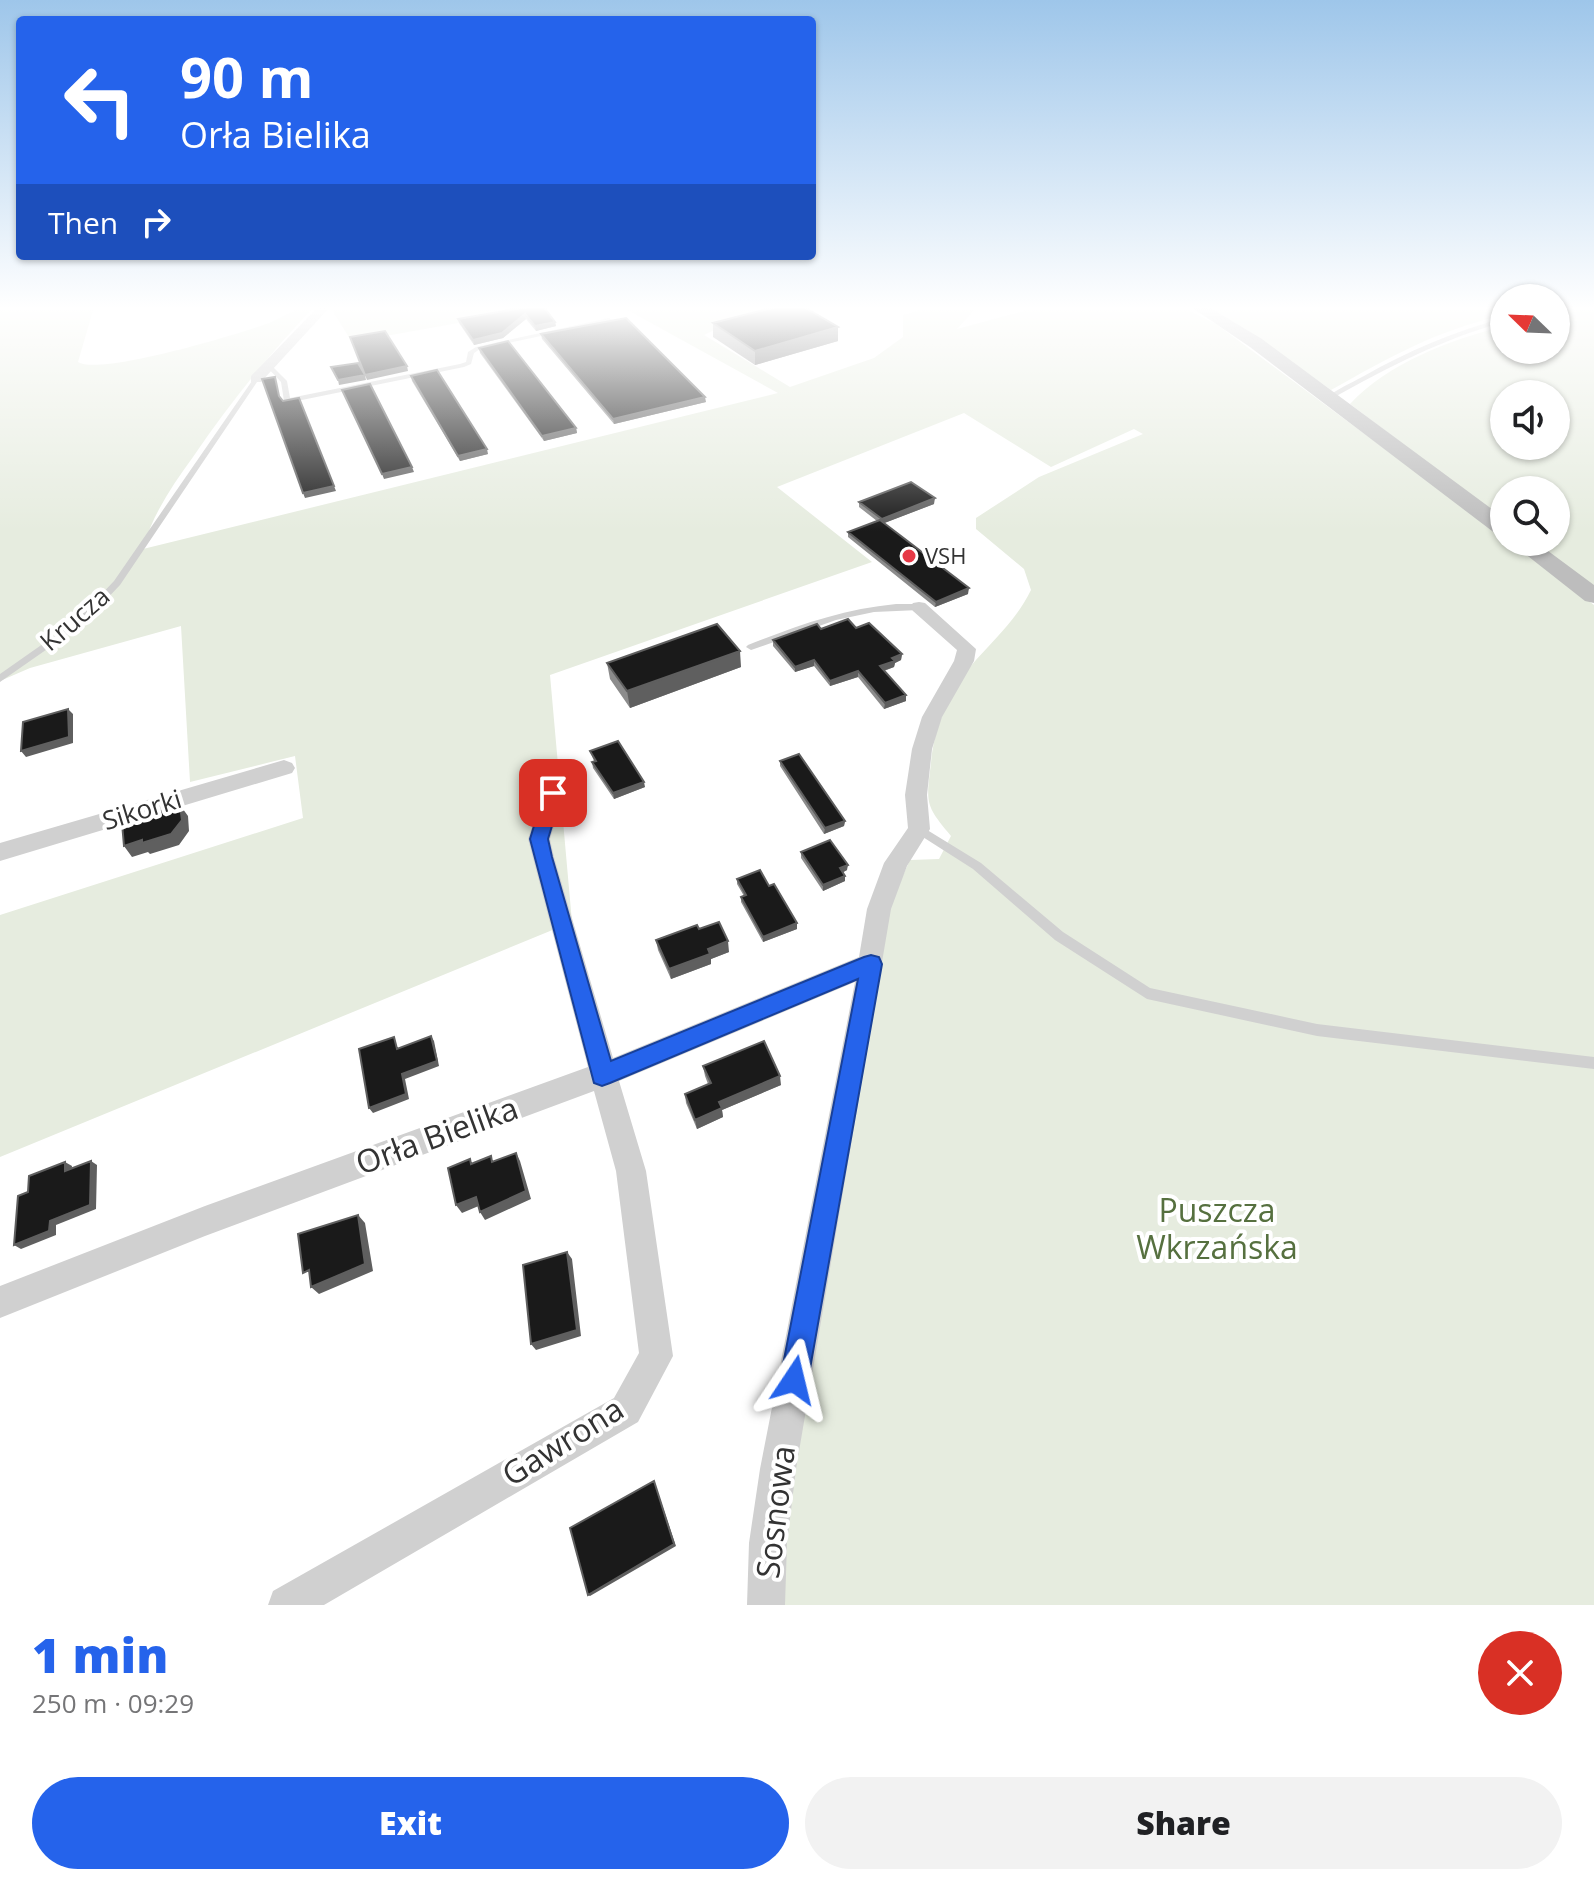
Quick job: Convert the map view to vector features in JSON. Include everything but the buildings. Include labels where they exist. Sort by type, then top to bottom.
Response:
[{"type":"street","points":[[1308,382],[1490,519]]},
{"type":"street","points":[[1540,556],[1594,596]]},
{"type":"street","points":[[919,607],[967,649],[964,661],[932,717],[922,749],[916,795],[919,829]]},
{"type":"street","name":"Sikorki","points":[[0,852],[284,768]]},
{"type":"street","name":"Gawrona","points":[[287,1605],[626,1410],[656,1356],[631,1171],[540,848],[539,839],[553,793]]},
{"type":"street","name":"Sosnowa","points":[[766,1605],[768,1543],[778,1469],[879,909],[896,863],[919,829]]},
{"type":"street","name":"Orła Bielika","points":[[0,1302],[205,1221],[602,1075],[871,964]]},
{"type":"lane","name":"Krucza","points":[[0,679],[80,622],[117,583],[254,382]]},
{"type":"lane","points":[[284,382],[287,401],[383,382]]},
{"type":"lane","points":[[1329,398],[1358,382]]},
{"type":"lane","points":[[751,647],[836,614],[870,608],[919,607]]},
{"type":"lane","points":[[919,829],[977,866],[1059,936],[1147,993],[1317,1030],[1594,1063]]},
{"type":"green space","name":"Puszcza Wkrzańska","points":[[0,382],[249,382],[164,501],[143,549],[778,393],[758,382],[782,382],[790,387],[805,382],[1294,382],[1490,527],[1490,556],[1529,556],[1594,605],[1594,1605],[784,1605],[780,1571],[795,1452],[887,910],[910,860],[939,859],[951,836],[936,817],[928,796],[935,737],[943,713],[962,678],[1011,621],[1031,590],[1024,569],[976,529],[976,518],[1039,477],[1143,434],[1134,429],[1051,467],[964,413],[777,487],[872,562],[550,675],[572,922],[0,1157],[0,915],[303,818],[295,756],[190,782],[181,626],[30,668],[0,681]]},
{"type":"green space","points":[[1320,382],[1346,382],[1331,390]]},
{"type":"green space","points":[[1374,382],[1490,382],[1490,460],[1570,460],[1570,382],[1594,382],[1594,586],[1553,556],[1570,556],[1570,476],[1490,476],[1490,509],[1350,404]]},
{"type":"place","name":"VSH","points":[[909,556]]},
{"type":"route","points":[[553,793],[539,839],[542,857],[593,1032],[602,1075],[871,964],[794,1380]]}]
